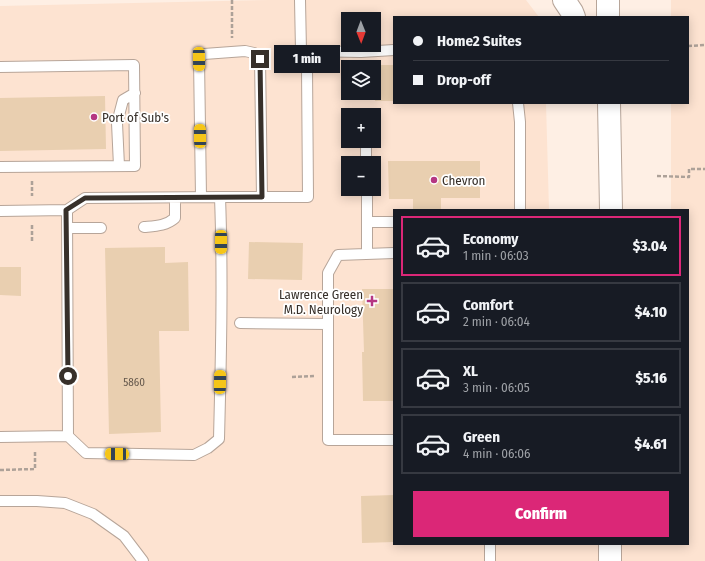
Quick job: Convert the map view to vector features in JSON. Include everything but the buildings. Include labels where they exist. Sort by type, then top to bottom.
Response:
[{"type":"main road","points":[[564,0],[574,16]]},
{"type":"main road","points":[[608,0],[608,16]]},
{"type":"main road","points":[[609,104],[611,209]]},
{"type":"main road","points":[[610,545],[610,561]]},
{"type":"lane","points":[[0,211],[66,210],[85,198],[308,196],[307,67],[301,51],[300,0]]},
{"type":"lane","points":[[301,51],[361,52],[393,50]]},
{"type":"lane","points":[[201,197],[199,59],[204,54],[245,52],[254,53],[260,59],[262,197]]},
{"type":"lane","points":[[0,67],[134,65],[135,166],[0,168]]},
{"type":"lane","points":[[119,166],[117,123],[123,100],[134,93]]},
{"type":"lane","points":[[518,104],[520,122],[520,209]]},
{"type":"lane","points":[[366,196],[368,254]]},
{"type":"lane","points":[[66,210],[68,436],[86,454],[194,455],[208,448],[219,439],[221,324],[220,197]]},
{"type":"lane","points":[[144,227],[170,223],[175,218],[175,198]]},
{"type":"lane","points":[[367,222],[393,222]]},
{"type":"lane","points":[[67,228],[101,228]]},
{"type":"lane","points":[[393,253],[338,255],[328,273],[328,440],[393,440]]},
{"type":"lane","points":[[240,323],[328,324]]},
{"type":"lane","points":[[0,437],[68,436]]},
{"type":"lane","points":[[0,501],[37,500],[65,503],[93,514],[124,536],[143,561]]},
{"type":"lane","points":[[490,545],[490,561]]},
{"type":"path","points":[[232,0],[232,42]]},
{"type":"path","points":[[689,46],[705,45]]},
{"type":"path","points":[[657,176],[689,177],[689,169],[705,168]]},
{"type":"path","points":[[32,180],[32,200]]},
{"type":"path","points":[[32,225],[32,243]]},
{"type":"path","points":[[292,377],[328,375]]},
{"type":"path","points":[[0,470],[35,469],[35,450]]},
{"type":"shaded area","points":[[269,0],[526,0],[538,16],[393,16],[393,104],[546,104],[549,209],[393,209],[393,545],[689,545],[689,209],[671,209],[671,104],[689,104],[689,16],[671,16],[671,0],[705,0],[705,561],[0,561],[0,6]]},
{"type":"place","name":"Port of Sub's","points":[[94,117]]},
{"type":"place","name":"Chevron","points":[[434,180]]},
{"type":"place","name":"Lawrence Green M.D. Neurology","points":[[372,301]]},
{"type":"route","points":[[68,376],[66,210],[85,198],[262,197],[260,59]]}]
